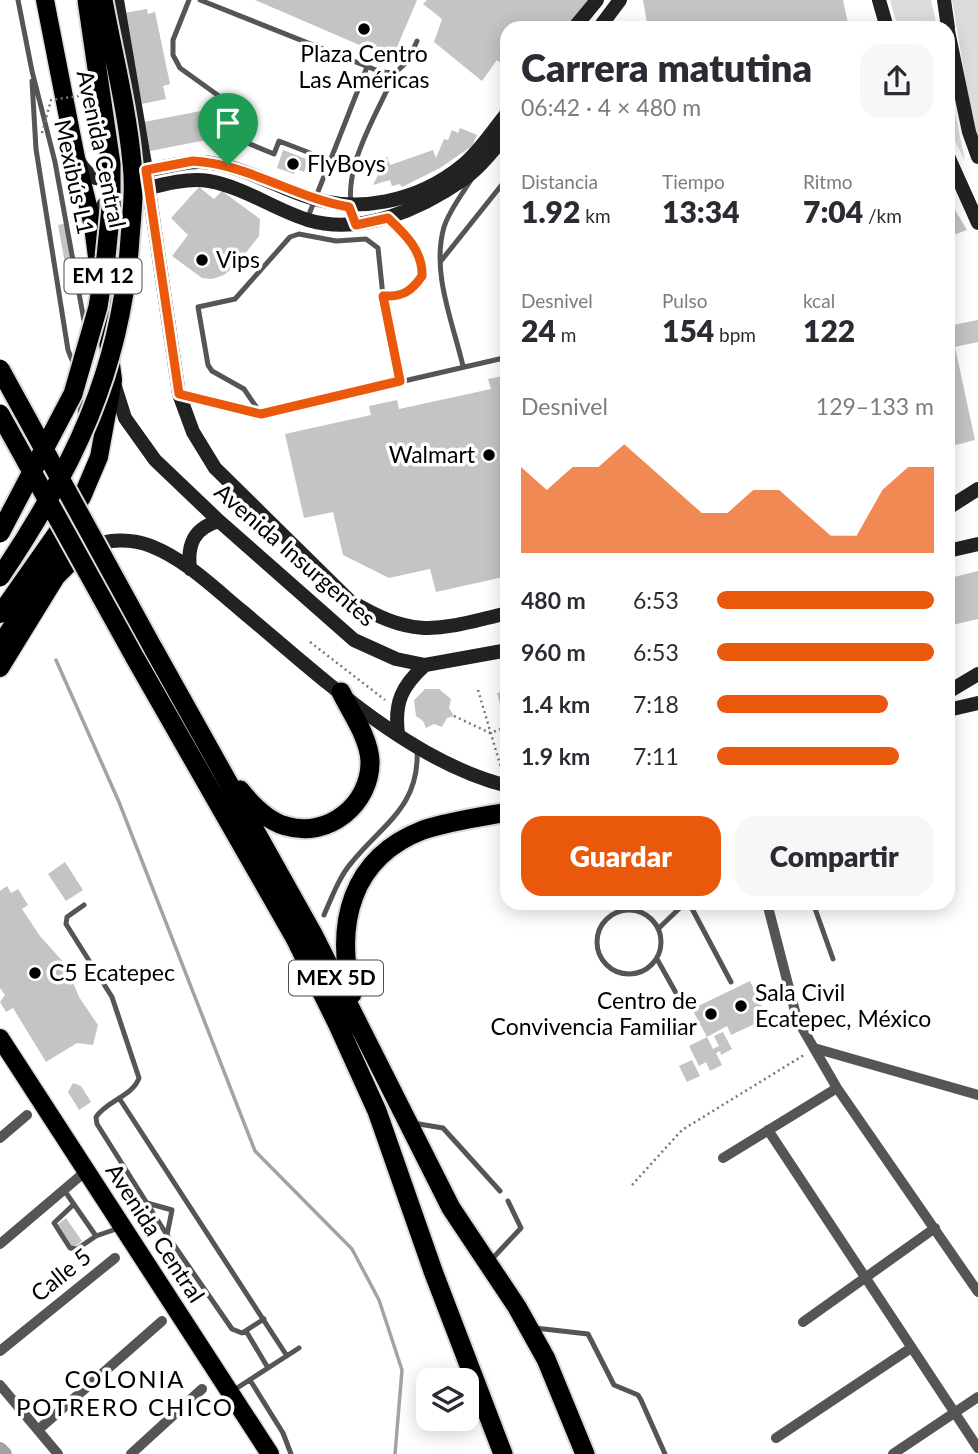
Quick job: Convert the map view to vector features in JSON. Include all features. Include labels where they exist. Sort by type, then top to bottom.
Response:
[{"type":"highway","name":"Avenida Central","points":[[0,614],[82,497],[99,457],[113,380],[93,226],[76,158],[46,0]]},
{"type":"highway","name":"EM 12","points":[[0,533],[73,394],[98,307],[111,208],[111,164],[87,0]]},
{"type":"highway","name":"EM 12","points":[[0,577],[57,485],[81,438],[108,372],[121,319],[129,261],[132,164],[103,0]]},
{"type":"highway","name":"MEX 5D","points":[[0,369],[359,1022],[451,1208],[546,1359],[585,1454]]},
{"type":"highway","name":"MEX 5D","points":[[0,414],[295,938],[338,1025],[377,1111],[441,1293],[503,1454]]},
{"type":"highway","points":[[0,646],[62,551],[65,522]]},
{"type":"highway","points":[[62,551],[84,549]]},
{"type":"highway","points":[[0,668],[56,577],[84,549]]},
{"type":"highway","points":[[217,761],[250,803],[286,826],[313,828],[341,817],[360,797],[369,774],[370,759],[360,729],[341,692]]},
{"type":"highway","points":[[359,1022],[346,968],[344,940],[352,900],[361,880],[377,859],[407,838],[424,830],[500,814]]},
{"type":"highway","name":"Avenida Central","points":[[0,1038],[270,1454]]},
{"type":"main road","points":[[117,0],[146,170],[179,394],[193,432],[215,468],[349,600],[394,624],[435,630],[500,615]]},
{"type":"main road","points":[[580,21],[597,0]]},
{"type":"main road","points":[[605,21],[620,0]]},
{"type":"main road","points":[[879,0],[884,21]]},
{"type":"main road","points":[[944,0],[947,21]]},
{"type":"main road","points":[[955,63],[969,132],[978,157]]},
{"type":"main road","points":[[76,158],[86,172],[100,178],[179,163],[209,162],[228,165],[314,200],[349,207],[401,197],[446,178],[471,157],[500,122]]},
{"type":"main road","points":[[93,226],[104,204],[115,196],[182,182],[210,181],[307,220],[356,225],[388,218],[434,197],[480,165],[500,142]]},
{"type":"main road","points":[[955,172],[978,223]]},
{"type":"main road","name":"Avenida Insurgentes","points":[[113,380],[125,418],[133,433],[155,460],[219,521],[354,640],[396,659],[425,665],[500,651]]},
{"type":"main road","points":[[955,504],[978,489]]},
{"type":"main road","points":[[190,569],[193,538],[206,525],[219,521]]},
{"type":"main road","points":[[84,549],[100,542],[134,541],[169,555],[416,748],[466,774],[500,784]]},
{"type":"main road","points":[[955,549],[975,542]]},
{"type":"main road","points":[[398,734],[399,694],[425,665]]},
{"type":"main road","points":[[955,688],[978,674]]},
{"type":"main road","points":[[955,709],[978,704]]},
{"type":"street","points":[[769,910],[794,1010],[814,1048],[836,1088],[978,1292]]},
{"type":"street","points":[[814,1048],[978,1095]]},
{"type":"street","points":[[723,1158],[836,1088]]},
{"type":"street","points":[[0,1138],[27,1115]]},
{"type":"street","points":[[768,1130],[978,1448]]},
{"type":"street","points":[[0,1244],[86,1171]]},
{"type":"street","points":[[803,1322],[935,1228]]},
{"type":"street","name":"Calle 5","points":[[0,1351],[115,1258]]},
{"type":"street","points":[[37,1430],[162,1321]]},
{"type":"street","points":[[776,1438],[911,1348]]},
{"type":"street","points":[[0,1385],[58,1454]]},
{"type":"street","points":[[131,1454],[202,1389]]},
{"type":"street","points":[[893,1454],[978,1397]]},
{"type":"lane","name":"Mexibús L1","points":[[18,0],[32,71],[55,162],[89,344],[82,374],[80,424],[73,462],[61,495]]},
{"type":"lane","points":[[189,0],[173,40],[173,55],[180,68],[230,104],[241,134],[250,144],[274,154],[279,141],[310,153]]},
{"type":"lane","points":[[200,0],[367,67],[395,74]]},
{"type":"lane","points":[[356,225],[349,207],[351,175],[395,74],[408,61],[417,41]]},
{"type":"lane","points":[[307,220],[367,67]]},
{"type":"lane","name":"Mexibús L1","points":[[32,71],[36,149],[66,337],[74,364],[82,374]]},
{"type":"lane","points":[[463,366],[441,261],[444,225],[480,165]]},
{"type":"lane","points":[[441,261],[500,187]]},
{"type":"lane","points":[[383,296],[396,297],[412,291],[422,276],[419,253],[388,218]]},
{"type":"lane","points":[[261,414],[244,389],[212,372],[208,365],[198,307],[235,299],[289,236],[299,234],[335,241],[373,242],[378,248],[383,296],[400,381]]},
{"type":"lane","points":[[179,394],[261,414],[500,359]]},
{"type":"lane","points":[[41,528],[56,503]]},
{"type":"lane","points":[[0,590],[37,535]]},
{"type":"lane","points":[[324,915],[349,864],[404,807],[417,764],[416,748]]},
{"type":"lane","points":[[84,905],[67,917],[66,924],[113,997],[139,1078],[137,1083],[100,1111],[96,1120],[167,1235],[232,1329],[238,1333],[246,1331],[264,1319]]},
{"type":"lane","points":[[659,929],[679,910]]},
{"type":"lane","points":[[691,910],[731,982]]},
{"type":"lane","points":[[816,910],[833,959]]},
{"type":"lane","points":[[623,911],[644,914],[659,929],[661,949],[657,959],[641,972],[620,973],[603,961],[597,940],[605,921],[623,911]]},
{"type":"lane","points":[[657,959],[685,1009]]},
{"type":"lane","points":[[119,1098],[287,1356]]},
{"type":"lane","points":[[407,1122],[443,1128],[500,1191]]},
{"type":"lane","points":[[64,1190],[96,1236]]},
{"type":"lane","points":[[167,1235],[172,1210],[184,1199]]},
{"type":"lane","points":[[488,1264],[521,1228],[508,1201]]},
{"type":"lane","points":[[147,1203],[164,1205],[172,1210]]},
{"type":"lane","points":[[74,1205],[54,1223],[67,1245],[77,1249],[96,1236],[122,1228]]},
{"type":"lane","points":[[528,1328],[588,1334],[614,1385],[638,1395],[665,1454]]},
{"type":"lane","points":[[246,1331],[268,1368]]},
{"type":"lane","points":[[229,1393],[299,1348]]},
{"type":"lane","points":[[250,1380],[283,1433],[291,1454]]},
{"type":"path","points":[[42,133],[51,100],[92,94]]},
{"type":"path","points":[[310,642],[397,708]]},
{"type":"path","points":[[478,690],[500,765]]},
{"type":"path","points":[[454,716],[490,733],[500,729]]},
{"type":"path","points":[[632,1185],[682,1130],[814,1048]]},
{"type":"shaded area","points":[[890,0],[931,0],[936,21],[896,21]]},
{"type":"shaded area","points":[[952,0],[978,0],[978,138],[974,129]]},
{"type":"shaded area","points":[[955,112],[965,161],[955,141]]},
{"type":"building","name":"Plaza Centro Las Américas","points":[[255,0],[417,0],[392,59]]},
{"type":"building","points":[[427,0],[588,0],[572,21],[500,21],[500,62],[497,60],[482,81],[434,42],[442,19],[423,4]]},
{"type":"building","points":[[643,0],[843,0],[848,21],[647,21]]},
{"type":"building","points":[[147,9],[148,14],[155,12],[170,84],[163,86],[166,99],[142,104],[124,13]]},
{"type":"building","points":[[211,109],[217,138],[150,151],[144,122]]},
{"type":"building","points":[[460,128],[477,135],[472,146],[440,168],[402,187],[400,184],[392,186],[390,180],[373,185],[387,156],[390,165],[433,150],[436,158],[444,139],[448,140],[452,130],[458,133]]},
{"type":"building","name":"FlyBoys","points":[[283,150],[309,160],[304,172],[296,169],[294,174],[277,168]]},
{"type":"building","points":[[199,187],[214,199],[222,191],[260,219],[259,236],[237,264],[224,275],[212,279],[202,278],[172,256],[188,235],[171,218]]},
{"type":"building","points":[[955,210],[967,230],[955,234]]},
{"type":"building","points":[[68,223],[78,278],[68,280],[58,225]]},
{"type":"building","points":[[978,320],[978,342],[955,347],[955,325]]},
{"type":"building","points":[[955,347],[975,440],[955,445]]},
{"type":"building","points":[[500,377],[500,578],[436,592],[430,569],[389,578],[343,555],[333,512],[304,518],[285,434],[371,415],[369,406],[397,400],[399,409],[491,389],[488,379]]},
{"type":"building","points":[[978,571],[978,619],[955,624],[955,577]]},
{"type":"building","points":[[425,689],[439,689],[451,699],[449,708],[454,716],[447,718],[442,727],[434,724],[426,728],[423,721],[416,716],[414,700]]},
{"type":"building","points":[[65,862],[83,890],[66,901],[48,874]]},
{"type":"building","name":"C5 Ecatepec","points":[[7,886],[11,893],[18,889],[28,905],[22,909],[40,936],[66,965],[79,997],[98,1025],[93,1045],[77,1043],[46,1062],[13,1008],[6,1012],[0,1002],[5,995],[0,988],[0,891]]},
{"type":"building","points":[[750,981],[767,1018],[731,1035],[727,1026],[707,1037],[692,1009]]},
{"type":"building","points":[[723,1032],[732,1049],[721,1055],[720,1051],[716,1053],[722,1065],[710,1071],[706,1062],[699,1066],[689,1046],[707,1037],[713,1049],[719,1046],[714,1036]]},
{"type":"building","points":[[692,1060],[700,1076],[687,1082],[679,1066]]},
{"type":"building","points":[[73,1083],[81,1086],[91,1102],[79,1110],[68,1092]]},
{"type":"building","points":[[66,1218],[82,1241],[73,1248],[57,1225]]},
{"type":"waterway","points":[[56,660],[119,802],[255,1151],[352,1249],[379,1300],[402,1370],[395,1454]]},
{"type":"waterway","points":[[0,1449],[5,1454]]},
{"type":"place","name":"Plaza Centro Las Américas","points":[[364,29]]},
{"type":"place","name":"FlyBoys","points":[[293,164]]},
{"type":"place","name":"Vips","points":[[202,260]]},
{"type":"place","name":"Walmart","points":[[489,455]]},
{"type":"place","name":"C5 Ecatepec","points":[[35,973]]},
{"type":"place","name":"Sala Civil Ecatepec, México","points":[[741,1006]]},
{"type":"place","name":"Centro de Convivencia Familiar","points":[[711,1014]]},
{"type":"district","name":"COLONIA POTRERO CHICO","points":[[125,1394]]},
{"type":"route","points":[[193,161],[228,165],[314,200],[349,207],[356,225],[388,218],[404,234],[419,253],[423,265],[422,276],[412,291],[396,297],[383,296],[400,381],[261,414],[246,413],[179,394],[146,170],[193,161]]}]
